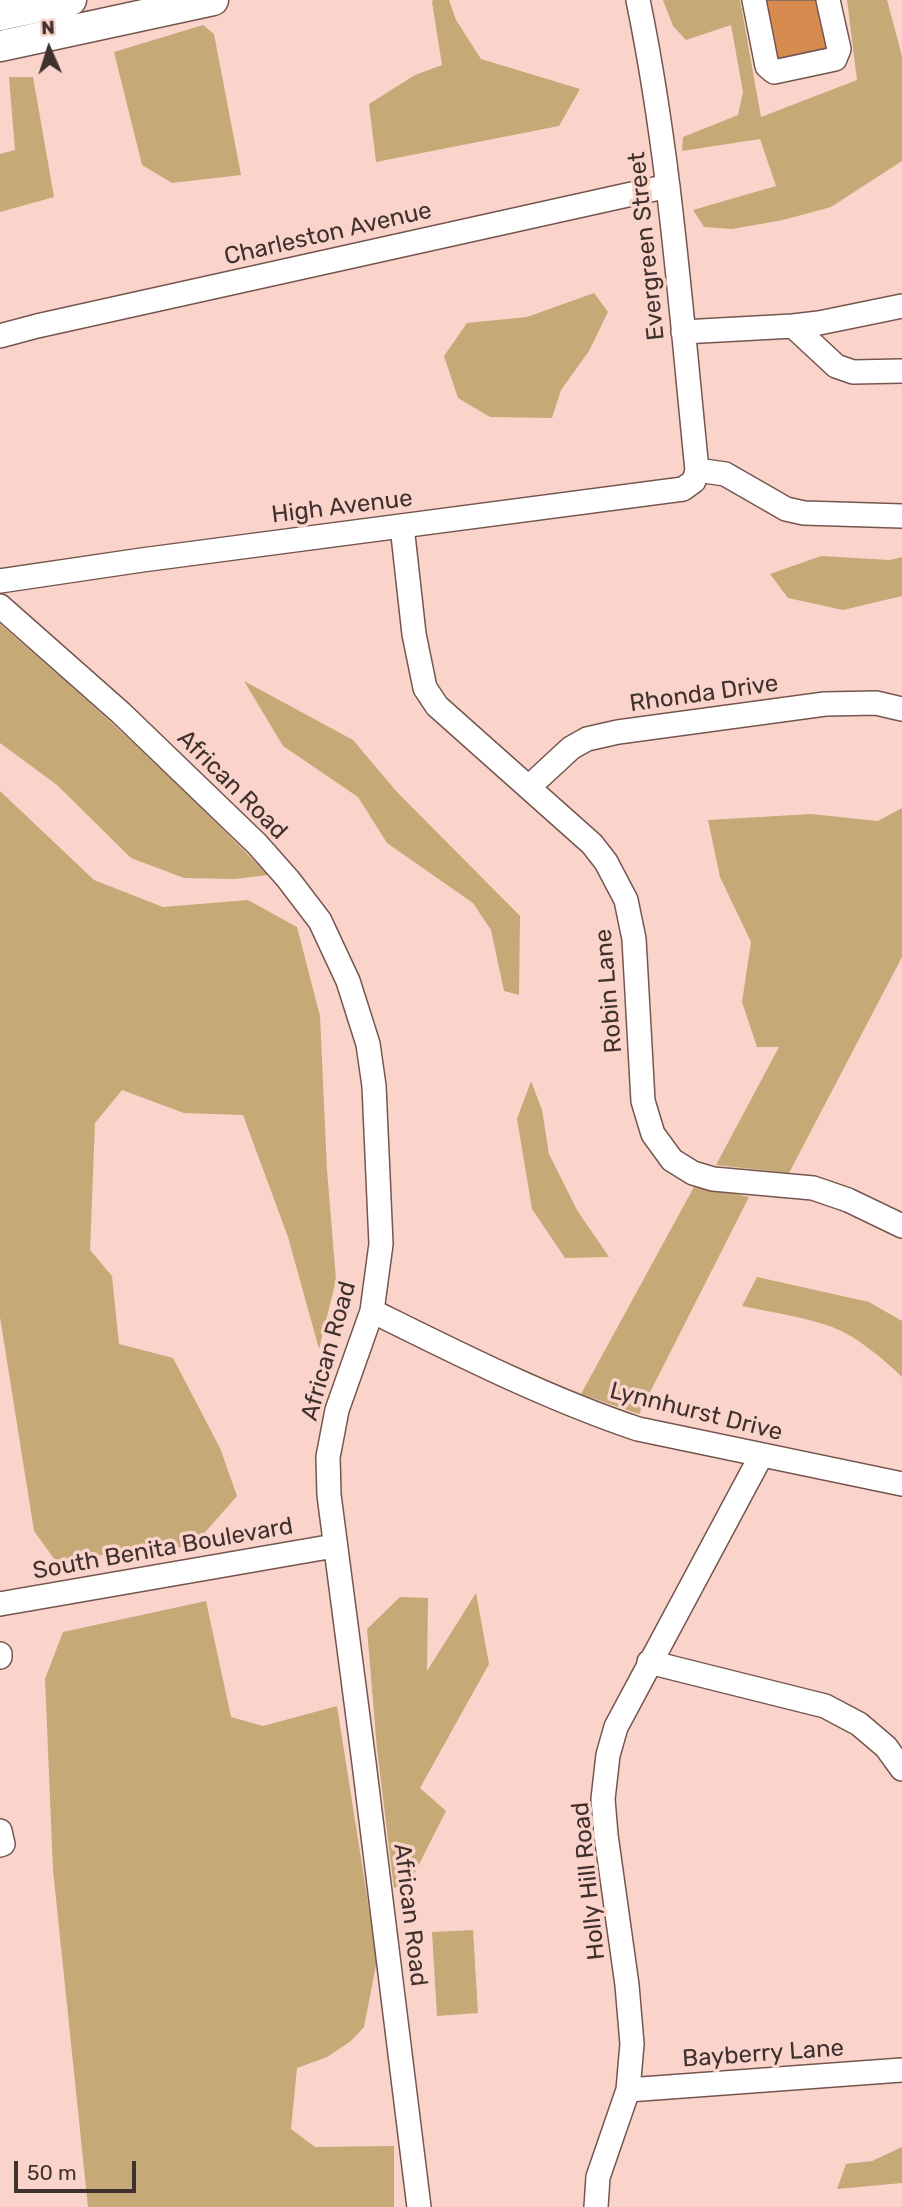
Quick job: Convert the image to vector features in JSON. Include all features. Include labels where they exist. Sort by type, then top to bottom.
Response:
[{"type":"main road","points":[[0,15],[71,0]]},
{"type":"main road","points":[[0,46],[213,0]]},
{"type":"street","name":"Evergreen Street","points":[[638,0],[668,186],[694,478]]},
{"type":"street","points":[[754,0],[767,66],[775,72],[835,58],[839,49],[828,0]]},
{"type":"street","name":"Charleston Avenue","points":[[0,336],[668,186]]},
{"type":"street","points":[[683,332],[819,323],[902,306]]},
{"type":"street","points":[[793,326],[836,366],[853,372],[902,371]]},
{"type":"street","points":[[694,478],[725,474],[786,509],[804,513],[902,516]]},
{"type":"street","name":"High Avenue","points":[[0,581],[683,489],[694,478]]},
{"type":"street","name":"Robin Lane","points":[[402,526],[414,634],[425,688],[437,706],[592,844],[606,862],[626,900],[634,939],[643,1101],[653,1134],[673,1160],[693,1173],[713,1178],[813,1188],[848,1200],[902,1226]]},
{"type":"street","name":"African Road","points":[[0,606],[121,713],[257,844],[289,879],[320,921],[348,981],[368,1044],[374,1086],[381,1244],[372,1311],[337,1410],[328,1457],[329,1495],[365,1763],[419,2207]]},
{"type":"street","name":"Rhonda Drive","points":[[530,786],[571,748],[587,739],[618,732],[825,704],[876,704],[902,709]]},
{"type":"street","name":"Lynnhurst Drive","points":[[372,1311],[505,1377],[597,1416],[638,1429],[902,1484]]},
{"type":"street","name":"Holly Hill Road","points":[[596,2207],[598,2177],[628,2090],[632,2044],[603,1799],[608,1755],[616,1727],[649,1662],[761,1456]]},
{"type":"street","name":"South Benita Boulevard","points":[[0,1604],[334,1546]]},
{"type":"street","points":[[649,1662],[825,1706],[859,1724],[886,1747],[902,1769]]},
{"type":"street","points":[[0,1831],[3,1844],[0,1845]]},
{"type":"street","name":"Bayberry Lane","points":[[628,2090],[902,2070]]},
{"type":"shaded area","points":[[433,0],[449,0],[456,20],[481,59],[580,89],[559,126],[376,162],[369,104],[415,75],[442,65]]},
{"type":"shaded area","points":[[663,0],[740,0],[761,117],[857,80],[847,0],[887,0],[902,56],[902,161],[831,207],[783,220],[732,229],[704,227],[693,210],[776,186],[760,139],[682,151],[683,137],[738,115],[743,92],[731,25],[686,40],[673,26]]},
{"type":"shaded area","points":[[203,25],[214,34],[241,175],[172,183],[142,165],[114,52]]},
{"type":"shaded area","points":[[9,77],[33,77],[54,197],[0,212],[0,154],[15,150]]},
{"type":"shaded area","points":[[594,293],[608,312],[589,351],[561,390],[552,418],[490,417],[458,398],[444,356],[467,323],[527,317]]},
{"type":"shaded area","points":[[821,556],[890,560],[902,557],[902,596],[843,610],[788,598],[770,574]]},
{"type":"shaded area","points":[[0,624],[137,746],[268,875],[235,879],[184,878],[131,858],[57,785],[0,743]]},
{"type":"shaded area","points":[[244,681],[353,740],[397,792],[520,916],[519,995],[504,991],[491,930],[473,903],[387,843],[358,797],[283,746]]},
{"type":"shaded area","points":[[0,791],[94,880],[163,907],[248,900],[297,927],[320,1016],[327,1170],[336,1280],[319,1349],[288,1237],[243,1115],[184,1113],[122,1090],[95,1123],[90,1250],[112,1276],[119,1344],[173,1358],[220,1448],[237,1496],[193,1546],[55,1560],[34,1531],[0,1317]]},
{"type":"shaded area","points":[[902,808],[902,957],[789,1173],[716,1165],[779,1047],[757,1047],[742,1002],[751,942],[720,877],[708,820],[811,814],[878,821]]},
{"type":"shaded area","points":[[531,1081],[542,1110],[549,1154],[577,1210],[609,1257],[565,1258],[532,1209],[517,1119]]},
{"type":"shaded area","points":[[695,1185],[749,1197],[639,1414],[581,1394]]},
{"type":"shaded area","points":[[757,1277],[869,1302],[902,1321],[902,1377],[869,1349],[842,1331],[810,1320],[742,1306]]},
{"type":"shaded area","points":[[476,1593],[489,1664],[420,1788],[446,1811],[411,1880],[394,1888],[377,1749],[367,1629],[400,1597],[428,1598],[427,1671]]},
{"type":"shaded area","points":[[206,1601],[231,1717],[263,1726],[337,1706],[377,1960],[364,2027],[351,2041],[327,2057],[297,2068],[291,2129],[315,2147],[394,2146],[394,2207],[88,2207],[53,1870],[45,1679],[63,1632]]},
{"type":"shaded area","points":[[473,1930],[478,2013],[437,2016],[432,1932]]},
{"type":"shaded area","points":[[902,2147],[902,2183],[837,2189],[846,2164],[872,2161]]},
{"type":"building","points":[[759,0],[821,0],[831,47],[773,60]]}]
